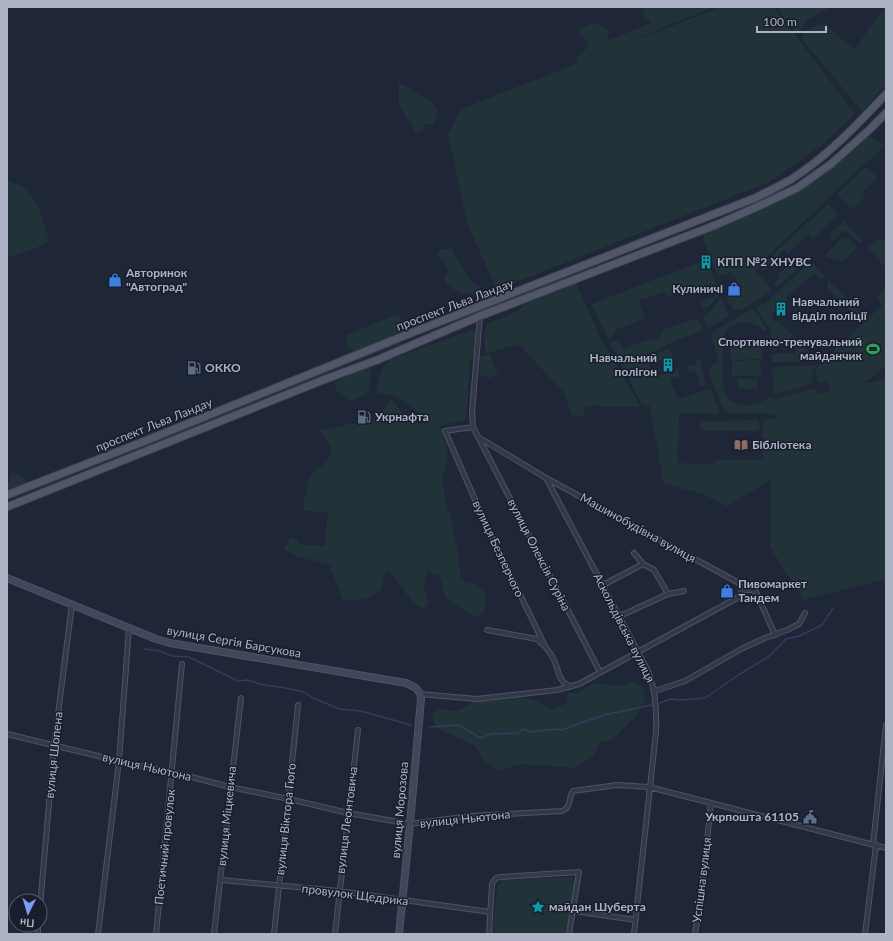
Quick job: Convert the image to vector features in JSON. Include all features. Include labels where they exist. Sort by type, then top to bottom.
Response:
[{"type":"main road","name":"проспект Льва Ландау","points":[[7,495],[401,337],[755,198],[791,179],[823,156],[886,94]]},
{"type":"main road","name":"проспект Льва Ландау","points":[[7,507],[406,348],[480,316],[698,232],[759,206],[797,188],[831,164],[870,130],[886,113]]},
{"type":"main road","points":[[864,117],[870,130]]},
{"type":"main road","points":[[401,337],[406,348]]},
{"type":"main road","name":"вулиця Сергія Барсукова","points":[[7,578],[156,639],[170,643],[406,683],[419,691]]},
{"type":"main road","name":"вулиця Морозова","points":[[399,934],[410,824],[419,691]]},
{"type":"street","points":[[473,427],[474,391],[480,316]]},
{"type":"street","name":"вулиця Олексія Суріна","points":[[473,427],[600,672]]},
{"type":"street","name":"вулиця Безперчого","points":[[473,427],[445,431],[484,520],[545,646],[554,660],[561,678],[566,685],[572,686]]},
{"type":"street","name":"Машинобудівна вулиця","points":[[478,437],[546,478],[739,584],[742,590],[752,590],[756,592],[775,635]]},
{"type":"street","name":"Аскольдівська вулиця","points":[[546,478],[620,616],[649,673],[655,691],[657,713],[656,732],[634,934]]},
{"type":"street","points":[[634,553],[643,564],[654,570],[668,594]]},
{"type":"street","points":[[603,585],[643,564]]},
{"type":"street","points":[[419,691],[477,699],[557,690],[579,684],[737,598],[742,590]]},
{"type":"street","points":[[620,616],[668,594],[684,591]]},
{"type":"street","name":"вулиця Шопена","points":[[41,893],[54,746],[72,604]]},
{"type":"street","points":[[655,691],[685,681],[743,648],[799,624],[805,612]]},
{"type":"street","points":[[98,934],[118,761],[129,628]]},
{"type":"street","points":[[487,630],[537,639],[545,646]]},
{"type":"street","name":"Поетичний провулок","points":[[156,934],[182,664]]},
{"type":"street","name":"вулиця Міцкевича","points":[[214,934],[241,698]]},
{"type":"street","name":"вулиця Віктора Гюґо","points":[[274,934],[298,705]]},
{"type":"street","points":[[866,934],[886,725]]},
{"type":"street","name":"вулиця Леонтовича","points":[[335,934],[358,730]]},
{"type":"street","name":"вулиця Ньютона","points":[[7,734],[230,787],[348,813],[410,824],[470,816],[562,811],[567,810],[571,793],[577,789],[617,785],[649,787],[886,848]]},
{"type":"street","name":"Успішна вулиця","points":[[695,934],[702,887],[711,803]]},
{"type":"street","points":[[489,934],[492,884],[496,878],[579,872],[569,934]]},
{"type":"street","name":"провулок Щедрика","points":[[221,880],[339,892],[490,912]]},
{"type":"street","points":[[573,911],[636,920]]},
{"type":"shaded area","points":[[645,7],[716,7],[676,22],[624,45],[720,7],[774,7],[855,114],[821,146],[769,182],[497,290],[467,223],[448,135],[461,109],[576,64],[578,56],[588,47],[588,42],[578,32],[585,26],[595,23],[601,25],[609,32],[607,41],[651,23],[645,17],[642,10]]},
{"type":"shaded area","points":[[777,7],[831,7],[807,20],[805,19],[805,24],[799,33],[790,26]]},
{"type":"shaded area","points":[[884,7],[886,7],[886,84],[862,111],[802,40],[804,33],[817,26],[825,24],[854,50]]},
{"type":"shaded area","points":[[399,83],[424,97],[435,106],[437,110],[436,119],[433,125],[424,124],[423,132],[415,133],[399,106]]},
{"type":"shaded area","points":[[868,134],[871,134],[870,136],[885,146],[848,179],[761,263],[762,264],[827,205],[829,205],[838,214],[813,239],[808,234],[788,254],[784,250],[764,271],[761,266],[755,270],[772,290],[741,310],[735,310],[732,308],[726,295],[743,288],[730,272],[723,276],[717,274],[703,240],[704,233],[801,190],[802,185]]},
{"type":"shaded area","points":[[866,167],[878,178],[862,193],[866,197],[852,210],[837,194]]},
{"type":"shaded area","points":[[7,180],[21,186],[32,197],[40,210],[49,241],[41,246],[7,258]]},
{"type":"shaded area","points":[[844,221],[863,241],[859,243],[845,230],[834,240],[829,235]]},
{"type":"shaded area","points":[[689,227],[688,229],[487,309],[487,308]]},
{"type":"shaded area","points":[[886,236],[886,258],[884,260],[886,262],[886,268],[868,248],[880,238],[884,242]]},
{"type":"shaded area","points":[[843,238],[852,241],[856,246],[855,250],[843,261],[826,257],[825,255]]},
{"type":"shaded area","points":[[451,248],[470,280],[483,290],[479,295],[459,292],[449,286],[444,278],[449,271],[443,261],[436,254],[441,249]]},
{"type":"shaded area","points":[[703,261],[704,264],[708,263],[720,293],[710,306],[703,309],[700,302],[716,295],[712,285],[697,291],[695,287],[668,297],[665,292],[639,300],[645,318],[628,326],[618,328],[609,340],[591,304]]},
{"type":"shaded area","points":[[789,264],[796,270],[777,286],[774,283],[779,278],[777,276]]},
{"type":"shaded area","points":[[811,264],[815,265],[826,277],[821,280],[814,273],[787,297],[787,300],[772,314],[773,316],[771,317],[775,322],[777,320],[819,361],[772,363],[772,354],[796,353],[796,349],[793,346],[784,347],[784,342],[777,342],[776,339],[771,338],[770,329],[756,307],[764,304],[804,268]]},
{"type":"shaded area","points":[[828,281],[830,281],[865,316],[860,321],[827,287]]},
{"type":"shaded area","points":[[576,283],[601,339],[640,407],[585,406],[584,416],[571,415],[565,394],[519,344],[485,354],[484,334],[487,324],[518,311],[524,304]]},
{"type":"shaded area","points":[[886,287],[886,366],[864,383],[876,382],[886,375],[886,581],[883,580],[803,600],[770,547],[770,480],[727,506],[705,495],[663,483],[650,406],[642,405],[610,343],[618,339],[623,349],[653,338],[654,340],[658,339],[663,330],[698,318],[703,330],[659,348],[651,353],[644,364],[652,355],[669,349],[674,361],[669,363],[667,357],[649,364],[654,378],[669,372],[670,375],[676,372],[675,369],[677,368],[680,377],[670,379],[678,399],[708,389],[712,392],[719,411],[716,414],[679,414],[678,463],[714,464],[714,462],[718,460],[763,460],[763,421],[766,419],[775,418],[775,414],[731,414],[724,410],[708,371],[710,367],[718,362],[718,355],[712,341],[711,333],[753,308],[767,330],[763,330],[753,324],[741,323],[730,327],[726,332],[722,344],[724,384],[727,396],[731,401],[737,404],[751,405],[768,398],[777,399],[815,388],[817,394],[830,390],[827,381],[818,383],[815,373],[811,375],[813,384],[773,395],[772,367],[817,365],[812,371],[813,373],[821,363],[882,305],[877,296]]},
{"type":"shaded area","points":[[721,297],[729,316],[708,329],[703,317],[709,313]]},
{"type":"shaded area","points":[[395,315],[399,316],[402,320],[404,325],[403,331],[358,350],[350,349],[345,338],[346,335]]},
{"type":"shaded area","points":[[474,329],[479,331],[477,357],[470,359],[466,420],[439,426],[441,427],[448,456],[443,478],[445,500],[451,518],[458,552],[461,580],[475,584],[484,590],[486,601],[484,612],[478,617],[468,613],[446,598],[439,575],[428,572],[424,588],[429,603],[424,609],[414,604],[388,571],[384,578],[382,588],[375,595],[353,600],[343,600],[329,565],[298,557],[283,549],[291,537],[297,539],[299,544],[324,546],[328,513],[303,510],[310,476],[317,468],[326,462],[330,454],[331,447],[318,429],[329,429],[348,424],[368,423],[376,419],[391,399],[412,424],[423,423],[425,421],[411,406],[397,397],[377,393],[383,367],[390,360]]},
{"type":"shaded area","points":[[762,340],[762,359],[731,360],[730,341]]},
{"type":"shaded area","points":[[400,342],[401,344],[11,499],[10,497]]},
{"type":"shaded area","points":[[490,354],[498,374],[490,378],[479,374],[480,357]]},
{"type":"shaded area","points":[[704,358],[700,363],[705,378],[705,385],[700,387],[695,371],[690,373],[687,365],[689,364],[690,366],[696,364],[696,361]]},
{"type":"shaded area","points":[[760,360],[761,376],[732,376],[732,361]]},
{"type":"shaded area","points":[[367,366],[371,368],[369,389],[364,396],[349,401],[336,390],[335,382]]},
{"type":"shaded area","points":[[737,379],[757,379],[757,389],[738,389]]},
{"type":"shaded area","points":[[757,420],[760,427],[756,431],[705,431],[700,428],[700,423],[705,421]]},
{"type":"shaded area","points":[[12,473],[22,476],[28,483],[7,490]]},
{"type":"shaded area","points":[[632,682],[643,687],[645,699],[637,715],[612,740],[600,743],[593,756],[575,768],[519,764],[499,771],[485,761],[475,746],[439,729],[434,723],[432,714],[439,709],[457,711],[475,701],[516,696],[537,701],[551,709],[565,704],[568,693],[577,693],[593,683],[622,686]]},
{"type":"shaded area","points":[[572,877],[575,889],[571,913],[565,934],[497,934],[493,929],[497,887],[502,880]]},
{"type":"waterway","points":[[660,703],[671,699],[681,700],[705,698],[768,657],[786,639],[799,636],[822,625],[833,608]]},
{"type":"waterway","points":[[144,649],[160,651],[172,656],[189,657],[238,681],[247,680],[260,684],[304,692],[313,698],[340,709],[361,711],[411,725]]},
{"type":"waterway","points":[[429,727],[458,725],[481,738],[491,734],[518,733],[524,729],[531,732],[553,729],[561,730],[604,715],[652,705]]},
{"type":"place","name":"КПП №2 ХНУВС","points":[[706,262]]},
{"type":"place","name":"Авторинок \"Автоград\"","points":[[115,280]]},
{"type":"place","name":"Кулиничі","points":[[734,289]]},
{"type":"place","name":"Навчальний відділ поліції","points":[[781,309]]},
{"type":"place","name":"Спортивно-тренувальний майданчик","points":[[873,349]]},
{"type":"place","name":"Навчальний полігон","points":[[668,365]]},
{"type":"place","name":"ОККО","points":[[194,368]]},
{"type":"place","name":"Укрнафта","points":[[364,417]]},
{"type":"place","name":"Бібліотека","points":[[741,445]]},
{"type":"place","name":"Пивомаркет Тандем","points":[[727,591]]},
{"type":"place","name":"Укрпошта 61105","points":[[810,817]]},
{"type":"place","name":"майдан Шуберта","points":[[538,907]]}]
